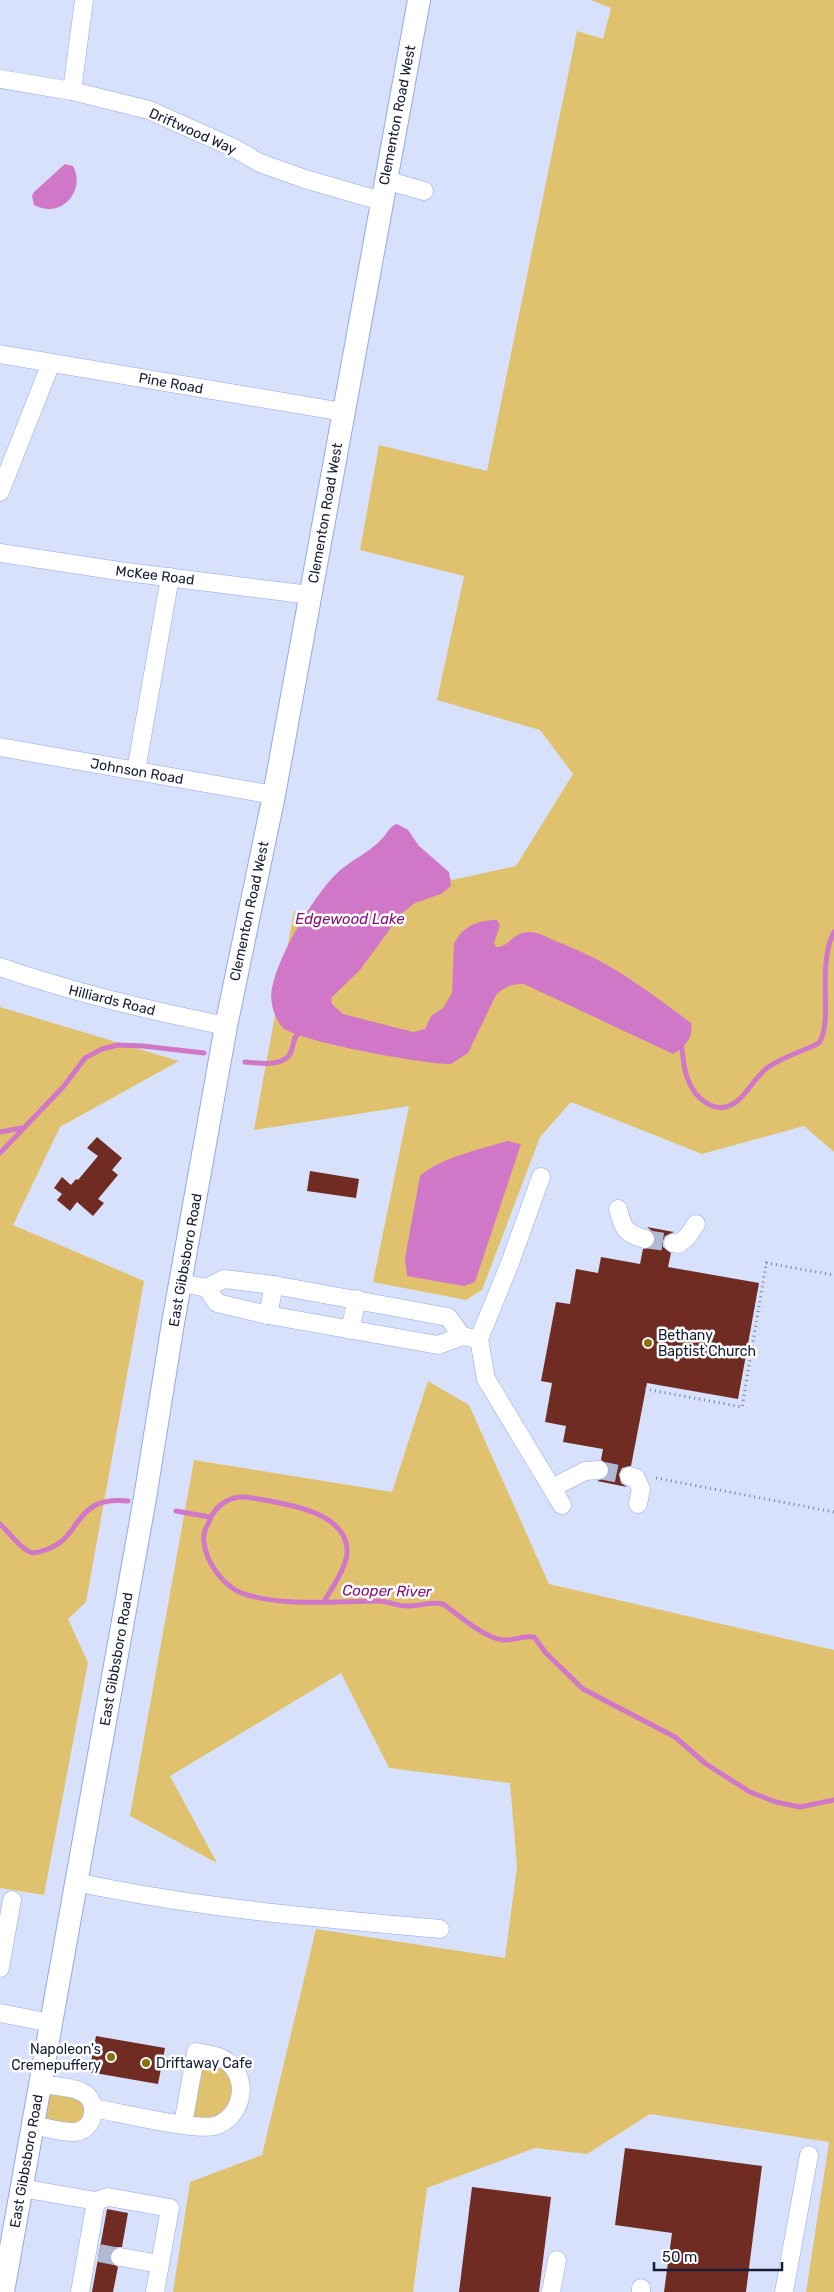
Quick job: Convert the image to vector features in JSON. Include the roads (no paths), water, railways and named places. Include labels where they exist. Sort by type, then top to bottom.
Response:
[{"type":"main road","name":"Clementon Road West","points":[[226,1026],[274,795],[419,0]]},
{"type":"main road","name":"East Gibbsboro Road","points":[[8,2291],[6,2238],[21,2188],[33,2125],[145,1498],[226,1026]]},
{"type":"street","points":[[72,90],[84,0]]},
{"type":"street","name":"Driftwood Way","points":[[0,78],[72,90],[149,110],[234,148],[260,163],[305,180],[383,190],[424,191]]},
{"type":"street","name":"Pine Road","points":[[0,354],[343,412]]},
{"type":"street","points":[[0,492],[52,363]]},
{"type":"street","name":"McKee Road","points":[[0,553],[310,595]]},
{"type":"street","points":[[136,771],[170,577]]},
{"type":"street","name":"Johnson Road","points":[[0,747],[274,795]]},
{"type":"street","name":"Hilliards Road","points":[[0,967],[50,984],[118,1003],[226,1026]]},
{"type":"street","points":[[207,1288],[217,1303],[268,1315],[438,1346],[470,1337],[510,1263],[541,1177]]},
{"type":"street","points":[[618,1209],[622,1225],[631,1236],[645,1239]]},
{"type":"street","points":[[672,1243],[680,1244],[696,1224]]},
{"type":"street","points":[[181,1283],[207,1288],[224,1279],[274,1285],[357,1299],[448,1318],[470,1337],[486,1379],[562,1505]]},
{"type":"street","points":[[268,1315],[274,1285]]},
{"type":"street","points":[[350,1330],[357,1299]]},
{"type":"street","points":[[552,1488],[585,1471],[599,1470]]},
{"type":"street","points":[[629,1476],[636,1478],[641,1489],[638,1504]]},
{"type":"street","points":[[76,1882],[115,1891],[276,1914],[440,1930]]},
{"type":"street","points":[[0,1968],[12,1900]]},
{"type":"street","points":[[1,2018],[51,2023]]},
{"type":"street","points":[[33,2125],[69,2131],[80,2130],[91,2121],[93,2108],[89,2098],[82,2092],[40,2084]]},
{"type":"street","points":[[93,2108],[183,2124]]},
{"type":"street","points":[[784,2292],[809,2155]]},
{"type":"street","points":[[21,2188],[96,2201],[108,2197],[170,2208],[155,2292]]},
{"type":"street","points":[[80,2292],[93,2252],[96,2201]]},
{"type":"street","points":[[120,2257],[160,2264]]},
{"type":"street","points":[[551,2292],[557,2260]]},
{"type":"water","points":[[65,164],[73,166],[76,175],[74,193],[69,200],[62,206],[54,209],[44,209],[34,205],[32,196],[34,192]]},
{"type":"water","name":"Edgewood Lake","points":[[397,824],[408,830],[419,846],[449,872],[451,886],[441,894],[415,903],[401,914],[360,970],[331,998],[332,1004],[343,1014],[413,1032],[425,1029],[431,1016],[443,1008],[452,993],[454,944],[457,938],[470,926],[497,920],[500,925],[494,943],[496,947],[504,945],[524,932],[533,932],[595,958],[644,988],[691,1023],[692,1028],[688,1041],[673,1054],[524,984],[509,986],[496,995],[468,1053],[451,1064],[417,1061],[335,1045],[292,1033],[282,1027],[273,1009],[272,988],[289,943],[307,911],[337,873],[374,846]]},
{"type":"water","points":[[507,1141],[521,1144],[475,1282],[464,1286],[407,1276],[405,1258],[420,1176],[449,1159]]},
{"type":"waterway","points":[[681,1043],[685,1069],[690,1085],[706,1103],[720,1107],[736,1102],[755,1080],[773,1064],[819,1043],[825,1020],[826,961],[834,932]]},
{"type":"waterway","points":[[245,1062],[270,1063],[283,1060],[291,1052],[295,1038],[300,1031]]},
{"type":"waterway","points":[[0,1153],[64,1086],[85,1058],[102,1049],[118,1045],[204,1053]]},
{"type":"waterway","points":[[0,1132],[21,1128]]},
{"type":"waterway","name":"Cooper River","points":[[324,1602],[341,1573],[346,1560],[345,1539],[338,1528],[312,1512],[280,1503],[244,1497],[231,1499],[219,1506],[211,1517],[204,1533],[205,1550],[217,1573],[237,1591],[276,1601],[294,1602],[329,1602],[379,1601],[402,1606],[443,1604],[480,1631],[496,1638],[507,1640],[534,1637],[546,1653],[583,1689],[675,1737],[706,1764],[750,1792],[776,1802],[800,1807],[834,1800]]},
{"type":"waterway","name":"Cooper River","points":[[0,1524],[24,1548],[31,1553],[36,1553],[61,1542],[81,1517],[94,1506],[110,1501],[128,1501]]},
{"type":"waterway","name":"Cooper River","points":[[176,1511],[210,1517]]},
{"type":"tunnel","points":[[645,1239],[673,1243]]},
{"type":"tunnel","points":[[599,1470],[629,1476]]},
{"type":"tunnel","points":[[99,2253],[120,2257]]},
{"type":"place","name":"Bethany Baptist Church","points":[[648,1343]]},
{"type":"place","name":"Napoleon's Cremepuffery","points":[[111,2057]]},
{"type":"place","name":"Driftaway Cafe","points":[[146,2063]]}]
